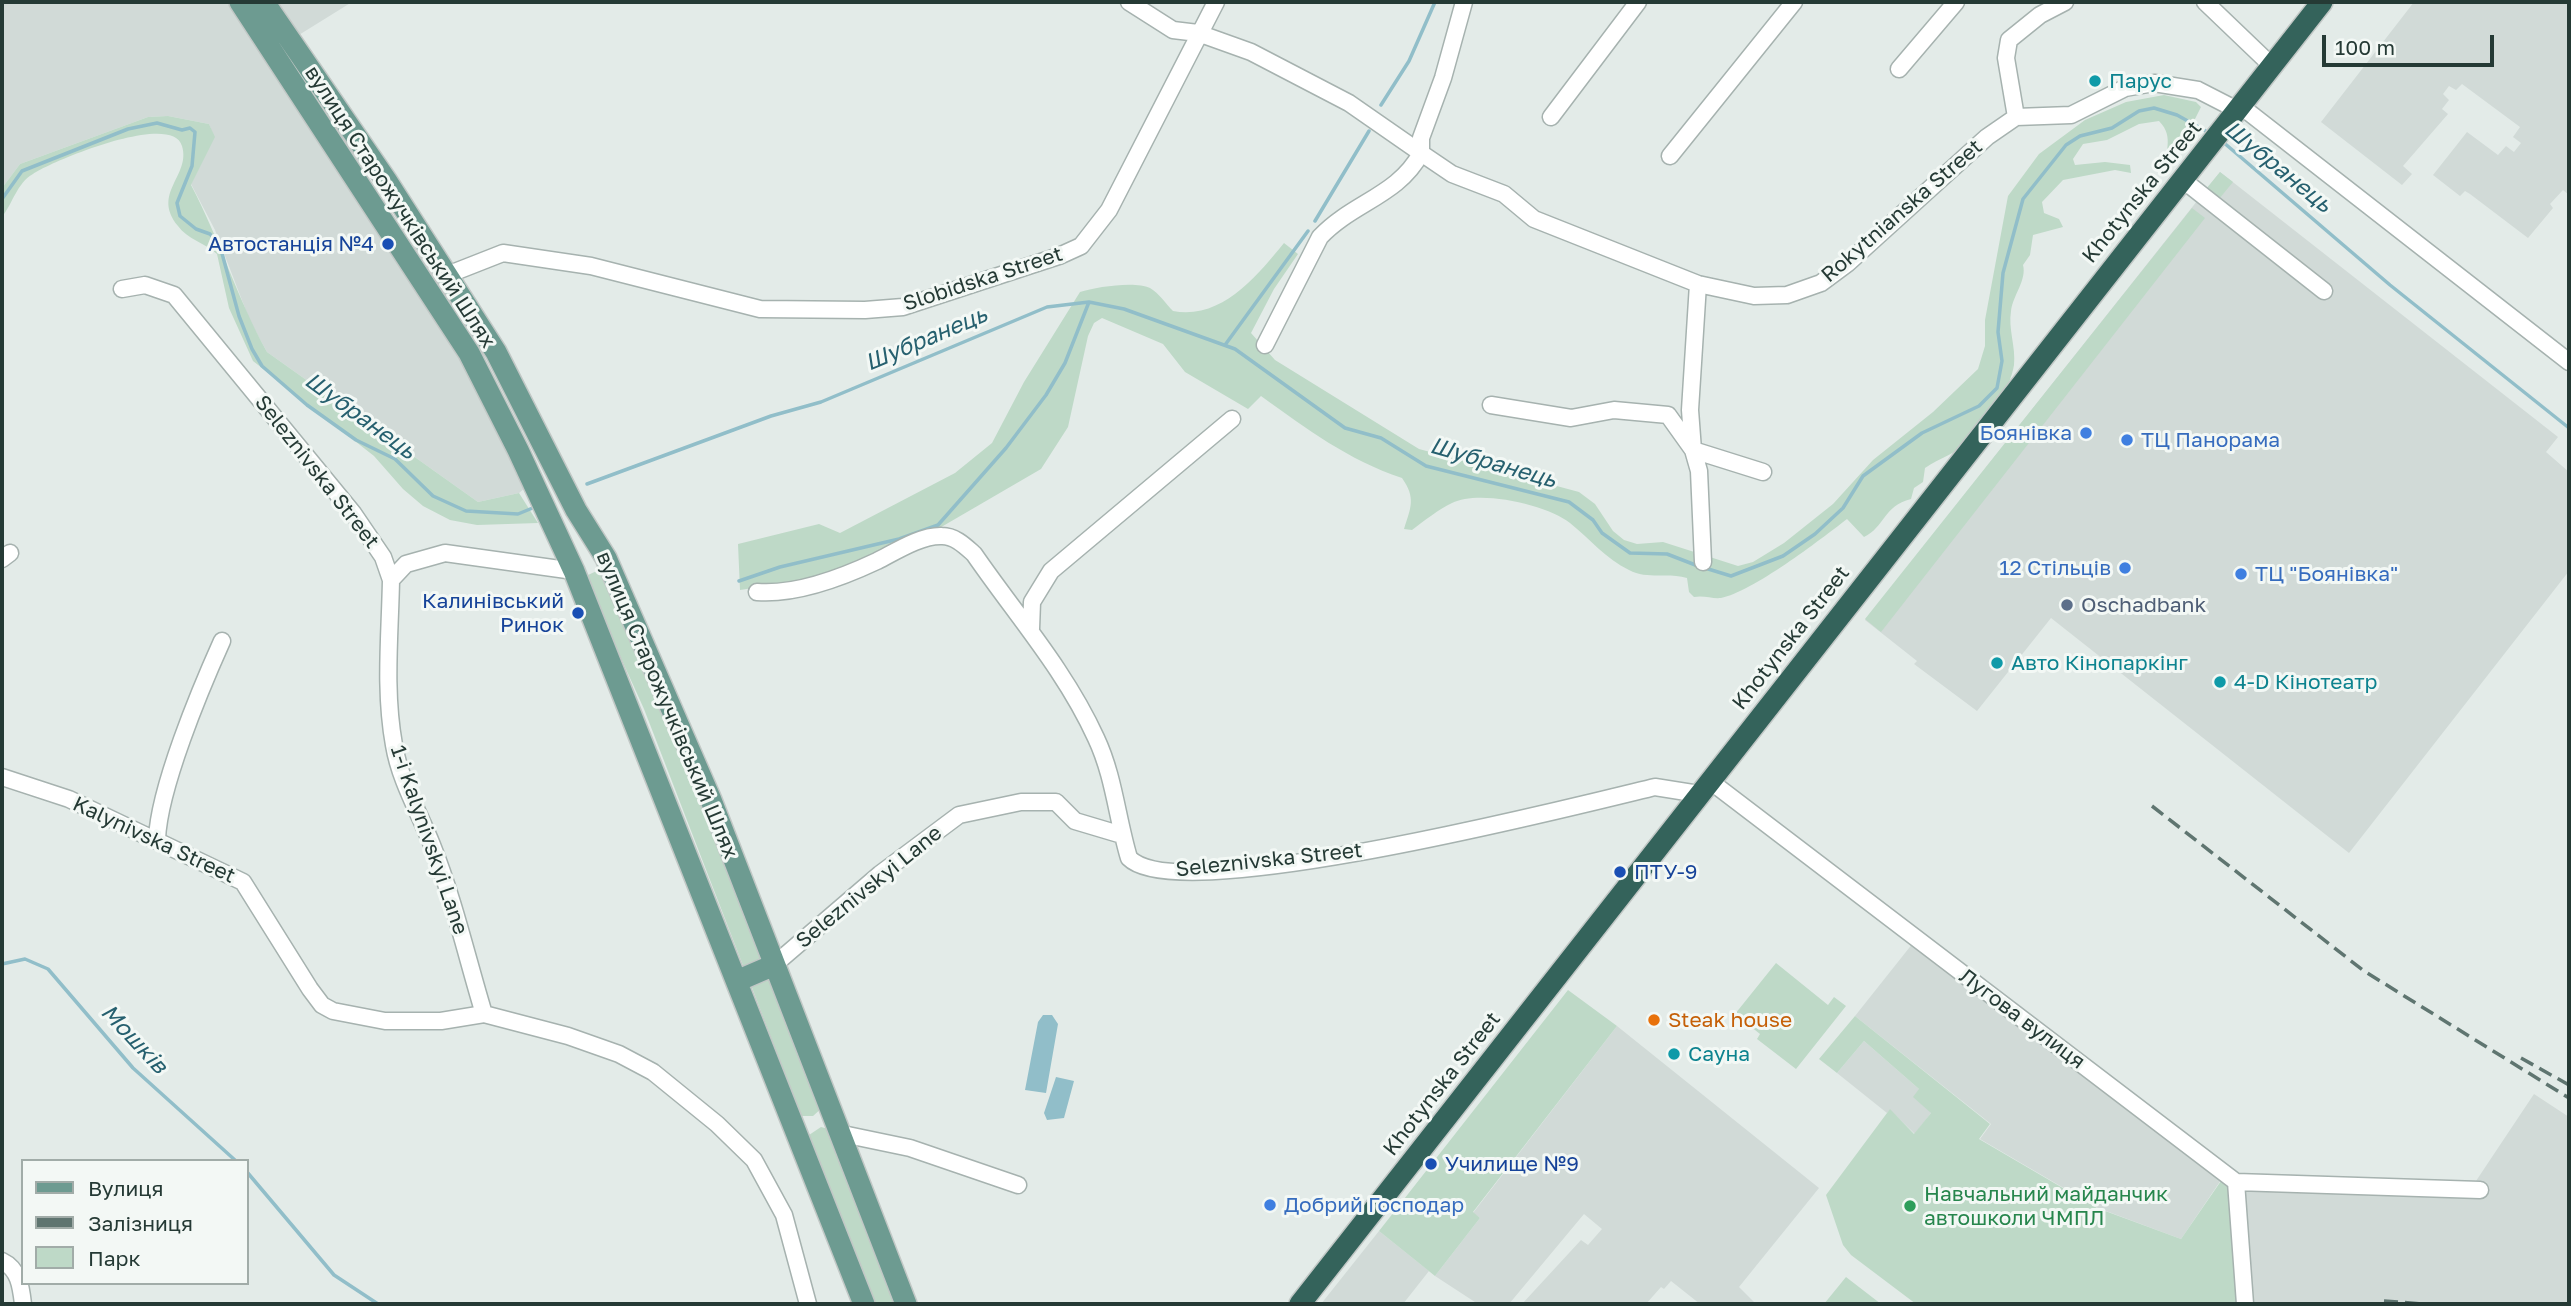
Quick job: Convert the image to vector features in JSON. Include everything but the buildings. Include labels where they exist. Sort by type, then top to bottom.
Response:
[{"type":"highway","name":"Khotynska Street","points":[[1300,1304],[2322,2]]},
{"type":"main road","name":"вулиця Старожучківський Шлях","points":[[240,2],[475,364],[536,488],[574,570],[864,1304]]},
{"type":"main road","name":"вулиця Старожучківський Шлях","points":[[264,2],[386,180],[496,352],[576,510],[606,558],[711,800],[906,1304]]},
{"type":"main road","points":[[475,364],[496,352]]},
{"type":"main road","points":[[574,570],[606,558]]},
{"type":"main road","points":[[737,981],[774,965]]},
{"type":"main road","points":[[796,1131],[835,1125]]},
{"type":"street","name":"Rokytnianska Street","points":[[1129,2],[1173,30],[1198,33],[1251,52],[1349,103],[1452,174],[1504,194],[1534,219],[1699,284],[1754,296],[1787,295],[1821,283],[1848,263],[1987,136],[2016,117]]},
{"type":"street","name":"Slobidska Street","points":[[447,275],[503,253],[590,266],[760,309],[903,307],[1059,256],[1081,246],[1109,211],[1216,2]]},
{"type":"street","points":[[1265,345],[1320,237],[1333,223],[1400,183],[1412,170],[1420,153],[1421,138],[1443,78],[1464,2]]},
{"type":"street","points":[[1551,117],[1638,2]]},
{"type":"street","points":[[1670,156],[1794,2]]},
{"type":"street","points":[[1899,69],[1956,2]]},
{"type":"street","points":[[2065,2],[2040,15],[2009,40],[2006,58],[2016,117],[2071,115],[2125,88],[2154,83],[2197,90],[2238,112],[2569,362]]},
{"type":"street","points":[[2205,2],[2273,67]]},
{"type":"street","points":[[2187,176],[2324,291]]},
{"type":"street","points":[[1699,284],[1690,410],[1693,450],[1699,471],[1703,562]]},
{"type":"street","name":"Seleznivska Street","points":[[122,289],[145,285],[174,295],[353,513],[383,557],[391,579]]},
{"type":"street","points":[[1490,405],[1572,418],[1614,410],[1660,413],[1668,415],[1693,450],[1763,472]]},
{"type":"street","points":[[1031,629],[1032,602],[1056,565],[1232,419]]},
{"type":"street","name":"Seleznivska Street","points":[[757,592],[801,586],[844,574],[941,535],[958,540],[974,554],[1003,597],[1031,629],[1064,679],[1096,738],[1109,771],[1129,858],[1138,866],[1156,870],[1202,871],[1338,858],[1655,788],[1705,787]]},
{"type":"street","points":[[391,579],[406,564],[445,553],[574,570]]},
{"type":"street","name":"1-i Kalynivskyi Lane","points":[[391,579],[387,629],[394,747],[401,774],[432,843],[456,911],[484,1014]]},
{"type":"street","points":[[157,839],[157,825],[174,768],[205,680],[222,641]]},
{"type":"street","name":"Kalynivska Street","points":[[2,777],[69,799],[243,882],[310,989],[322,1005],[332,1012],[385,1021],[441,1021],[484,1014],[568,1036],[619,1054],[666,1080],[754,1160],[772,1190],[792,1238],[808,1304]]},
{"type":"street","name":"Лугова вулиця","points":[[1705,787],[2236,1182]]},
{"type":"street","name":"Seleznivskyi Lane","points":[[774,965],[880,874],[959,815],[1021,802],[1056,802],[1075,821],[1122,835]]},
{"type":"street","points":[[835,1125],[1018,1185]]},
{"type":"street","points":[[2245,1304],[2236,1182],[2480,1190]]},
{"type":"street","points":[[2,1261],[11,1266],[17,1275],[23,1304]]},
{"type":"shaded area","points":[[2,2],[243,2],[537,478],[519,493],[478,502],[267,352],[250,321],[215,230],[191,184],[214,137],[209,124],[168,116],[148,117],[20,164],[2,188]]},
{"type":"shaded area","points":[[269,2],[352,2],[294,38]]},
{"type":"shaded area","points":[[2414,2],[2569,2],[2569,195],[2563,190],[2550,204],[2553,208],[2528,238],[2470,194],[2465,191],[2460,196],[2433,175],[2467,132],[2498,155],[2506,146],[2514,152],[2521,143],[2513,137],[2520,127],[2462,84],[2456,90],[2449,86],[2443,94],[2449,100],[2442,109],[2448,114],[2403,166],[2412,174],[2402,185],[2321,122]]},
{"type":"shaded area","name":"ТЦ \"Боянівка\"","points":[[2220,172],[2558,437],[2546,452],[2569,472],[2569,571],[2349,853],[2051,618],[1977,711],[1914,664],[1917,661],[1865,620]]},
{"type":"shaded area","points":[[1913,943],[2221,1180],[2181,1239],[2098,1208],[1980,1139],[1991,1124],[1855,1016]]},
{"type":"shaded area","points":[[1617,1026],[1819,1188],[1739,1287],[1756,1304],[1700,1304],[1671,1281],[1664,1289],[1661,1287],[1646,1304],[1522,1304],[1581,1240],[1588,1245],[1602,1229],[1584,1214],[1509,1304],[1478,1304],[1435,1276],[1480,1218],[1473,1213]]},
{"type":"shaded area","points":[[1864,1041],[1919,1089],[1931,1113],[1915,1134],[1890,1110],[1887,1113],[1837,1073]]},
{"type":"shaded area","points":[[2534,1094],[2569,1117],[2569,1304],[2250,1304],[2242,1173],[2476,1181]]},
{"type":"shaded area","points":[[1379,1231],[1429,1271],[1403,1304],[1321,1304]]},
{"type":"green space","points":[[2164,95],[2196,102],[2201,107],[2168,173],[2168,140],[2164,127],[2159,121],[2139,124],[2107,140],[2083,144],[2073,159],[2075,165],[2105,162],[2130,165],[2131,173],[2115,170],[2063,180],[2042,202],[2044,213],[2059,219],[2063,227],[2033,235],[2030,255],[2023,265],[2023,276],[2011,311],[2014,358],[2012,375],[1991,415],[1977,433],[1965,445],[1925,468],[1923,482],[1914,488],[1911,499],[1889,511],[1871,533],[1864,537],[1847,519],[1786,564],[1734,594],[1721,598],[1694,597],[1689,592],[1687,578],[1636,573],[1613,560],[1560,516],[1513,501],[1495,498],[1464,499],[1442,508],[1412,530],[1404,529],[1411,497],[1402,478],[1346,453],[1261,396],[1248,409],[1185,372],[1163,344],[1102,318],[1094,323],[1088,336],[1068,427],[1041,469],[943,526],[870,560],[805,580],[740,590],[738,544],[819,524],[840,533],[955,473],[992,443],[1024,382],[1080,292],[1115,286],[1143,286],[1156,293],[1173,311],[1207,309],[1237,293],[1284,243],[1298,254],[1274,289],[1251,333],[1275,360],[1419,449],[1579,492],[1595,504],[1613,531],[1624,540],[1637,544],[1663,542],[1738,566],[1753,562],[1784,543],[1833,504],[1873,460],[1933,412],[1978,369],[1985,346],[1985,320],[2008,196],[2039,154],[2085,120],[2126,102]]},
{"type":"green space","points":[[168,116],[209,124],[215,137],[191,185],[267,352],[478,502],[519,493],[538,523],[477,525],[450,520],[423,506],[403,489],[374,456],[253,361],[229,308],[217,254],[186,234],[171,214],[168,204],[170,194],[183,157],[182,146],[174,137],[157,134],[135,136],[63,159],[28,178],[2,217],[2,188],[20,164],[148,117]]},
{"type":"green space","points":[[2220,172],[2233,182],[2219,199],[2206,189]]},
{"type":"green space","points":[[2192,208],[2205,218],[1881,632],[1865,619]]},
{"type":"green space","points":[[601,569],[607,574],[766,959],[744,968],[644,709],[587,583],[588,575]]},
{"type":"green space","points":[[1776,963],[1828,1005],[1834,997],[1846,1006],[1796,1069],[1757,1039],[1760,1034],[1735,1014]]},
{"type":"green space","points":[[772,977],[823,1107],[813,1116],[801,1116],[751,985]]},
{"type":"green space","points":[[1568,990],[1617,1026],[1473,1212],[1480,1218],[1435,1276],[1379,1231]]},
{"type":"green space","points":[[1855,1016],[1990,1124],[1979,1139],[2097,1208],[2181,1239],[2221,1181],[2232,1190],[2241,1304],[1916,1304],[1851,1255],[1843,1245],[1826,1195],[1890,1109],[1914,1134],[1931,1113],[1913,1097],[1919,1089],[1864,1041],[1837,1073],[1819,1059]]},
{"type":"green space","points":[[821,1127],[832,1130],[901,1304],[873,1304],[809,1135]]},
{"type":"green space","points":[[1846,1277],[1881,1304],[1824,1304]]},
{"type":"water","points":[[1043,1015],[1052,1015],[1058,1024],[1046,1093],[1025,1090],[1038,1022]]},
{"type":"water","points":[[1056,1077],[1074,1081],[1064,1118],[1047,1120],[1044,1113]]},
{"type":"waterway","points":[[1381,105],[1409,61],[1435,2]]},
{"type":"waterway","name":"Шубранець","points":[[1705,568],[1731,576],[1783,556],[1815,534],[1843,508],[1863,476],[1922,433],[1979,406],[1997,388],[2002,361],[1998,332],[2003,273],[2023,199],[2066,145],[2080,136],[2112,128],[2139,111],[2154,108],[2177,115],[2211,134]]},
{"type":"waterway","name":"Шубранець","points":[[2,199],[22,171],[128,129],[157,123],[182,130],[190,128],[195,132],[192,166],[177,203],[180,216],[196,229],[210,234],[220,246],[239,316],[262,366],[307,405],[356,440],[395,459],[433,496],[466,511],[518,514],[535,507]]},
{"type":"waterway","points":[[1315,221],[1369,131]]},
{"type":"waterway","name":"Шубранець","points":[[2223,142],[2390,285],[2569,428]]},
{"type":"waterway","points":[[1225,345],[1308,231]]},
{"type":"waterway","name":"Шубранець","points":[[587,484],[771,416],[821,402],[1047,307],[1089,302],[1124,309],[1235,349],[1345,428],[1381,438],[1426,466],[1569,502],[1593,520],[1602,533],[1630,553],[1667,554],[1698,566]]},
{"type":"waterway","points":[[739,581],[780,567],[899,539],[938,525],[1006,448],[1046,395],[1065,363],[1089,302]]},
{"type":"waterway","name":"Мошків","points":[[2,964],[25,959],[48,969],[133,1068],[234,1159]]},
{"type":"waterway","name":"Мошків","points":[[248,1173],[334,1275],[378,1304]]},
{"type":"railway","points":[[2152,806],[2364,971],[2569,1098]]},
{"type":"railway","points":[[2521,1058],[2569,1085]]},
{"type":"railway","points":[[2384,1301],[2423,1304]]},
{"type":"place","name":"Парус","points":[[2095,81]]},
{"type":"place","name":"Автостанція №4","points":[[388,244]]},
{"type":"place","name":"Боянівка","points":[[2086,433]]},
{"type":"place","name":"ТЦ Панорама","points":[[2127,440]]},
{"type":"place","name":"12 Стільців","points":[[2125,568]]},
{"type":"place","name":"ТЦ \"Боянівка\"","points":[[2241,574]]},
{"type":"place","name":"Oschadbank","points":[[2067,605]]},
{"type":"place","name":"Калинівський Ринок","points":[[578,613]]},
{"type":"place","name":"Авто Кінопаркінг","points":[[1997,663]]},
{"type":"place","name":"4-D Кінотеатр","points":[[2220,682]]},
{"type":"place","name":"ПТУ-9","points":[[1620,872]]},
{"type":"place","name":"Steak house","points":[[1654,1020]]},
{"type":"place","name":"Сауна","points":[[1674,1054]]},
{"type":"place","name":"Училище №9","points":[[1431,1164]]},
{"type":"place","name":"Добрий Господар","points":[[1270,1205]]},
{"type":"place","name":"Навчальний майданчик автошколи ЧМПЛ","points":[[1910,1206]]}]
